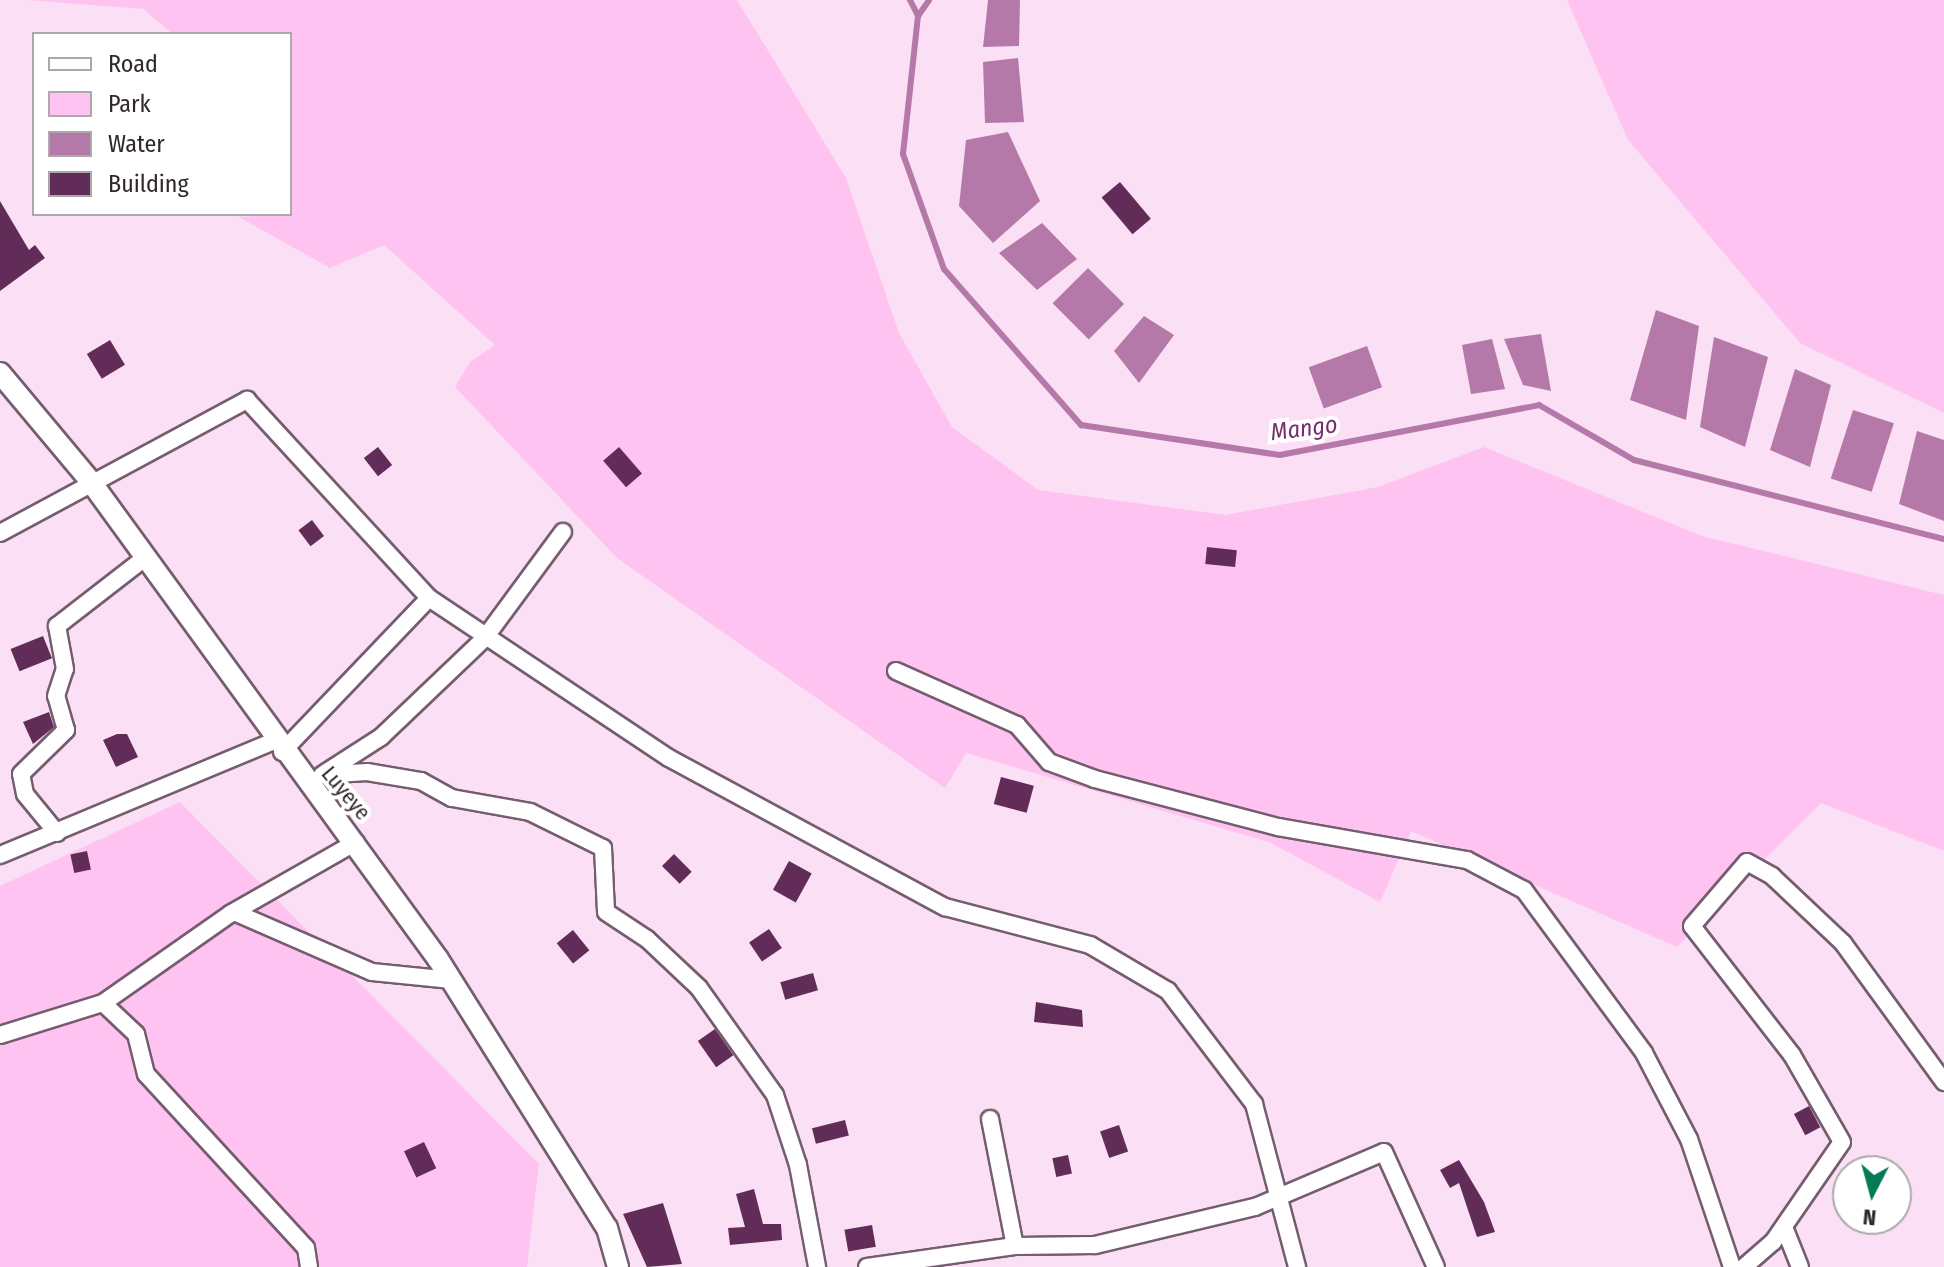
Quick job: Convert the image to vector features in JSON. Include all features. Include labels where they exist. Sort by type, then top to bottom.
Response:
[{"type":"street","name":"Luyeye","points":[[0,373],[91,482],[278,747],[314,779],[452,980],[607,1228],[618,1267]]},
{"type":"street","points":[[0,533],[247,400],[429,598],[484,639],[669,758],[843,858],[971,916],[1102,950],[1168,991],[1254,1104],[1297,1267]]},
{"type":"street","points":[[314,779],[381,737],[484,639],[563,532]]},
{"type":"street","points":[[57,833],[25,794],[21,774],[66,730],[56,696],[65,669],[57,626],[146,557]]},
{"type":"street","points":[[0,855],[278,747],[429,598]]},
{"type":"street","points":[[896,671],[1017,725],[1049,762],[1095,779],[1278,827],[1467,860],[1524,890],[1644,1053],[1689,1139],[1732,1267]]},
{"type":"street","points":[[314,779],[367,772],[421,781],[452,798],[530,812],[603,848],[606,912],[699,988],[775,1095],[798,1165],[817,1267]]},
{"type":"street","points":[[0,1035],[103,1003],[234,912],[356,842]]},
{"type":"street","points":[[1744,1267],[1784,1227],[1842,1142],[1792,1055],[1692,926],[1747,862],[1772,876],[1843,943],[1944,1082]]},
{"type":"street","points":[[234,912],[372,972],[452,980]]},
{"type":"street","points":[[103,1003],[136,1034],[146,1074],[306,1248],[309,1267]]},
{"type":"street","points":[[990,1119],[1015,1246]]},
{"type":"street","points":[[867,1267],[1015,1246],[1095,1245],[1279,1199],[1384,1152],[1433,1264]]},
{"type":"street","points":[[1784,1227],[1800,1267]]},
{"type":"green space","points":[[27,0],[737,0],[846,178],[899,333],[952,427],[1038,490],[1225,515],[1378,487],[1484,447],[1702,536],[1944,595],[1944,851],[1821,803],[1677,947],[1411,831],[1380,902],[1269,842],[966,753],[945,788],[617,558],[455,387],[470,362],[495,345],[384,245],[330,268],[239,217],[292,216],[292,32],[171,32],[143,9]]},
{"type":"green space","points":[[1567,0],[1944,0],[1944,413],[1800,343],[1628,140]]},
{"type":"green space","points":[[180,802],[539,1164],[527,1267],[0,1267],[0,886]]},
{"type":"water","points":[[988,0],[1020,0],[1019,46],[983,47]]},
{"type":"water","points":[[1018,58],[1024,122],[985,123],[983,62]]},
{"type":"water","points":[[1008,132],[1040,201],[993,243],[959,206],[966,140]]},
{"type":"water","points":[[1042,223],[1077,259],[1037,290],[999,253]]},
{"type":"water","points":[[1088,268],[1124,304],[1089,339],[1053,303]]},
{"type":"water","points":[[1656,310],[1699,326],[1686,420],[1630,400]]},
{"type":"water","points":[[1144,316],[1174,335],[1139,383],[1114,351]]},
{"type":"water","points":[[1541,334],[1551,391],[1523,385],[1504,339]]},
{"type":"water","points":[[1714,337],[1768,357],[1745,447],[1700,427]]},
{"type":"water","points":[[1492,339],[1505,389],[1471,394],[1462,345]]},
{"type":"water","points":[[1367,346],[1382,387],[1324,409],[1309,367]]},
{"type":"water","points":[[1795,369],[1831,385],[1810,467],[1770,450]]},
{"type":"water","points":[[1853,410],[1894,423],[1872,492],[1831,478]]},
{"type":"water","points":[[1917,431],[1944,440],[1944,521],[1899,504]]},
{"type":"building","points":[[1120,182],[1151,219],[1132,234],[1102,197]]},
{"type":"building","points":[[0,201],[29,250],[35,245],[45,258],[0,291]]},
{"type":"building","points":[[110,340],[125,365],[102,379],[87,354]]},
{"type":"building","points":[[378,447],[392,465],[378,476],[364,458]]},
{"type":"building","points":[[619,447],[642,473],[626,487],[603,461]]},
{"type":"building","points":[[312,520],[324,536],[310,546],[298,530]]},
{"type":"building","points":[[1207,547],[1237,550],[1235,567],[1205,564]]},
{"type":"building","points":[[43,636],[52,658],[20,671],[11,649]]},
{"type":"building","points":[[49,712],[54,727],[33,744],[23,722]]},
{"type":"building","points":[[117,734],[127,734],[138,757],[116,767],[103,740]]},
{"type":"building","points":[[1001,777],[1034,786],[1027,813],[994,804]]},
{"type":"building","points":[[87,851],[91,870],[74,873],[70,855]]},
{"type":"building","points":[[674,854],[692,872],[680,884],[662,866]]},
{"type":"building","points":[[789,861],[812,874],[796,902],[773,890]]},
{"type":"building","points":[[769,929],[782,948],[762,961],[749,942]]},
{"type":"building","points":[[573,930],[589,950],[573,963],[557,943]]},
{"type":"building","points":[[813,973],[818,990],[785,1000],[780,982]]},
{"type":"building","points":[[1036,1002],[1082,1010],[1083,1027],[1034,1022]]},
{"type":"building","points":[[715,1029],[733,1055],[716,1067],[698,1041]]},
{"type":"building","points":[[1809,1106],[1820,1127],[1805,1135],[1794,1114]]},
{"type":"building","points":[[845,1120],[849,1136],[816,1144],[812,1128]]},
{"type":"building","points":[[1119,1125],[1128,1151],[1109,1158],[1100,1132]]},
{"type":"building","points":[[424,1142],[436,1168],[416,1178],[404,1151]]},
{"type":"building","points":[[1068,1155],[1072,1174],[1056,1177],[1052,1158]]},
{"type":"building","points":[[1459,1160],[1484,1202],[1495,1232],[1477,1237],[1459,1183],[1450,1188],[1440,1170]]},
{"type":"building","points":[[754,1189],[763,1224],[781,1224],[782,1240],[730,1245],[728,1228],[745,1227],[736,1194]]},
{"type":"building","points":[[663,1203],[682,1264],[647,1267],[623,1214]]},
{"type":"building","points":[[872,1225],[876,1247],[848,1252],[844,1230]]},
{"type":"waterway","name":"Mango","points":[[910,0],[918,16],[903,154],[944,269],[1081,425],[1280,455],[1539,405],[1634,460],[1944,539]]},
{"type":"waterway","points":[[918,16],[929,0]]}]
